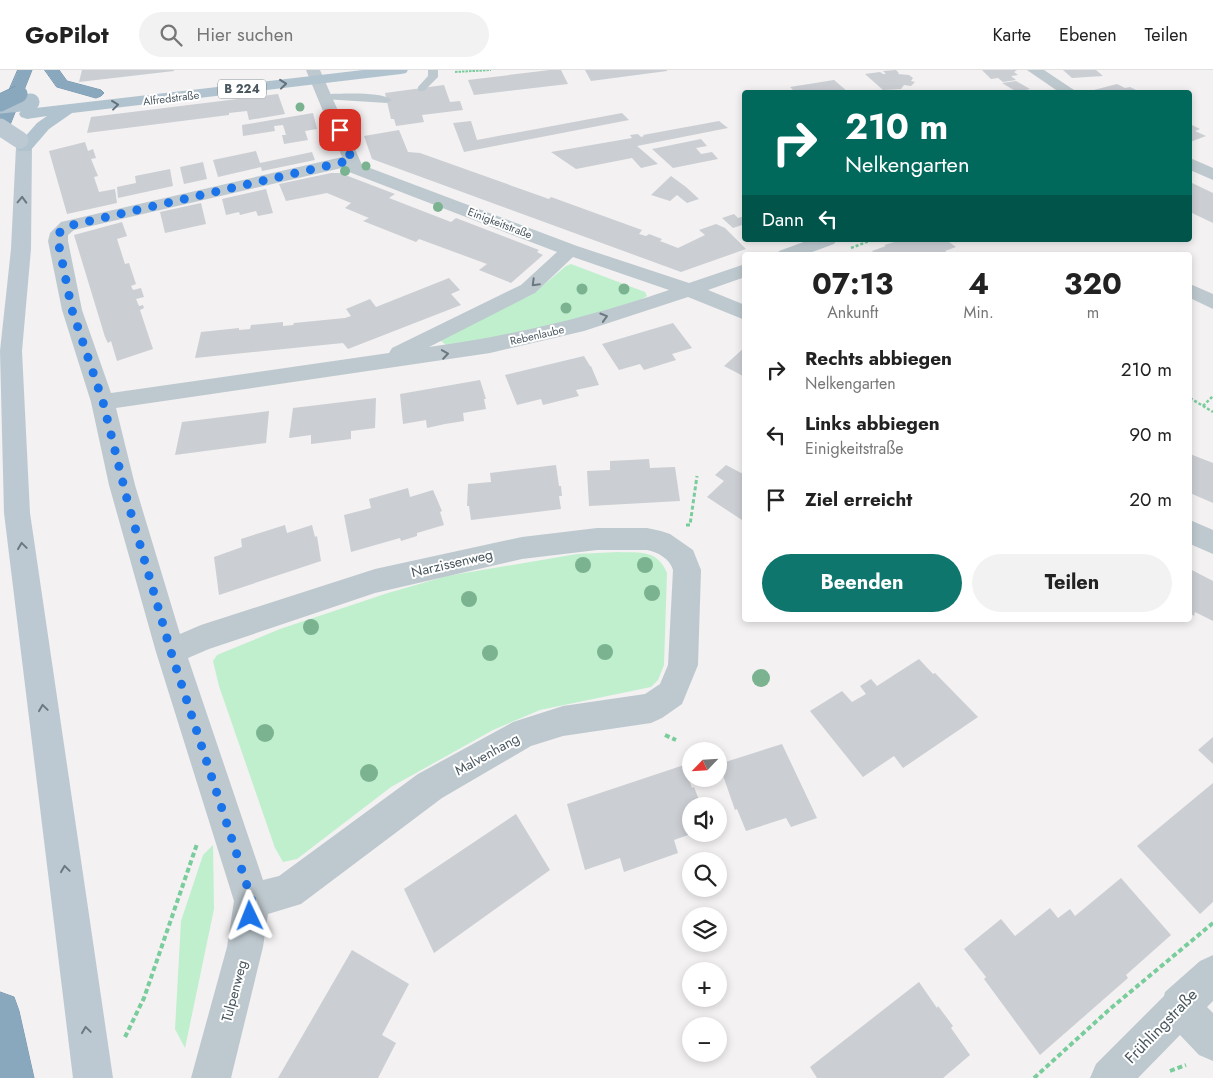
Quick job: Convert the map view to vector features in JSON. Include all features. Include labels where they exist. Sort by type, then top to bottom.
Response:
[{"type":"highway","points":[[0,129],[25,70]]},
{"type":"highway","points":[[1,109],[46,76],[62,84],[96,93]]},
{"type":"highway","points":[[0,1011],[14,1078]]},
{"type":"main road","name":"Alfredstraße","points":[[29,108],[96,93],[282,70]]},
{"type":"main road","name":"Alfredstraße","points":[[1,109],[66,110],[316,75],[401,70]]},
{"type":"main road","points":[[66,110],[22,144],[20,249],[11,351],[17,513],[93,1078]]},
{"type":"main road","points":[[0,129],[22,144]]},
{"type":"street","points":[[1034,70],[1066,90]]},
{"type":"street","points":[[316,75],[352,160]]},
{"type":"street","name":"Tulpenweg","points":[[211,1078],[245,948],[252,901],[171,652],[122,484],[103,402],[72,310],[58,241],[59,233],[68,226],[352,160]]},
{"type":"street","name":"Einigkeitstraße","points":[[352,160],[355,168],[570,250],[690,290],[742,312]]},
{"type":"street","points":[[1192,164],[1213,175]]},
{"type":"street","points":[[794,252],[822,242]]},
{"type":"street","name":"Rebenlaube","points":[[380,363],[528,290],[570,250]]},
{"type":"street","name":"Rebenlaube","points":[[103,402],[490,346],[576,326],[690,290],[742,271]]},
{"type":"street","points":[[1192,291],[1213,302]]},
{"type":"street","points":[[1192,532],[1213,543]]},
{"type":"street","name":"Narzissenweg","points":[[171,652],[201,638],[375,581],[522,548],[597,539],[647,539],[661,542],[683,558],[687,570],[684,614]]},
{"type":"street","name":"Malvenhang","points":[[252,901],[288,891],[430,786],[524,733],[563,721],[651,708],[671,694],[683,665],[684,614]]},
{"type":"street","name":"Frühlingstraße","points":[[1110,1078],[1179,1006],[1213,974]]},
{"type":"street","points":[[1179,1006],[1213,1040]]},
{"type":"lane","points":[[421,89],[433,72]]},
{"type":"lane","points":[[326,97],[357,97],[387,100]]},
{"type":"path","points":[[433,72],[491,70]]},
{"type":"path","points":[[1202,406],[1213,396]]},
{"type":"path","points":[[1192,399],[1213,412]]},
{"type":"path","points":[[681,525],[690,525],[697,476]]},
{"type":"path","points":[[658,731],[676,740]]},
{"type":"path","points":[[122,1042],[144,998],[188,866],[205,825],[223,816]]},
{"type":"path","points":[[1034,1078],[1111,1008],[1213,923]]},
{"type":"green space","points":[[571,264],[645,292],[647,296],[637,302],[539,329],[448,347],[438,338],[533,294],[566,266]]},
{"type":"green space","points":[[641,553],[653,556],[663,565],[667,573],[664,665],[658,680],[651,687],[540,710],[493,730],[391,787],[297,859],[283,862],[275,848],[219,686],[213,661],[217,655],[280,629],[388,593],[447,576],[577,554]]},
{"type":"green space","points":[[213,845],[214,909],[185,1048],[175,1029],[181,921],[203,855]]},
{"type":"building","points":[[82,70],[174,70],[174,71],[79,82]]},
{"type":"building","points":[[561,70],[568,84],[474,95],[468,80]]},
{"type":"building","points":[[585,70],[667,70],[667,71],[591,81]]},
{"type":"building","points":[[896,70],[898,74],[909,75],[913,78],[911,81],[915,82],[911,86],[904,85],[901,89],[883,90],[865,74],[880,72],[886,74],[883,71]]},
{"type":"building","points":[[982,70],[1017,70],[1014,72],[1018,75],[1011,76],[1016,80],[1003,82],[998,78],[991,79]]},
{"type":"building","points":[[1063,70],[1096,70],[1103,76],[1072,78]]},
{"type":"building","points":[[834,80],[846,90],[793,90],[790,87]]},
{"type":"building","points":[[1016,81],[1030,89],[1014,90],[1002,83]]},
{"type":"building","points":[[1117,84],[1136,90],[1094,90]]},
{"type":"building","points":[[444,85],[450,102],[460,101],[463,110],[422,115],[424,122],[396,126],[394,119],[391,119],[385,93]]},
{"type":"building","points":[[278,94],[285,114],[249,120],[247,111],[229,113],[229,115],[87,133],[91,117]]},
{"type":"building","points":[[313,113],[317,129],[305,131],[308,140],[284,144],[282,135],[286,135],[283,125],[274,126],[275,131],[243,136],[242,125]]},
{"type":"building","points":[[622,113],[629,120],[464,152],[453,123],[471,121],[477,140]]},
{"type":"building","points":[[719,121],[728,128],[637,146],[658,164],[641,168],[632,158],[576,169],[551,152],[632,138],[630,135],[638,134],[641,137],[643,135]]},
{"type":"building","points":[[1192,125],[1200,129],[1195,131],[1206,136],[1192,141]]},
{"type":"building","points":[[399,130],[408,152],[420,153],[549,199],[551,197],[642,230],[639,234],[646,236],[649,234],[662,239],[660,241],[678,248],[705,235],[699,230],[716,224],[725,228],[746,249],[681,272],[372,159],[364,136]]},
{"type":"building","points":[[701,139],[707,146],[696,148],[701,154],[712,152],[718,159],[673,168],[652,149]]},
{"type":"building","points":[[85,142],[88,151],[93,149],[96,158],[91,159],[98,176],[94,177],[99,192],[115,189],[117,203],[67,214],[49,151]]},
{"type":"building","points":[[256,151],[260,163],[312,152],[315,160],[262,171],[261,167],[218,177],[213,160]]},
{"type":"building","points":[[203,162],[207,179],[184,184],[180,167]]},
{"type":"building","points":[[170,169],[173,186],[118,198],[117,187],[136,183],[135,176]]},
{"type":"building","points":[[331,173],[340,173],[395,194],[389,198],[451,222],[456,218],[539,250],[537,252],[543,255],[511,283],[479,270],[487,264],[419,239],[416,242],[363,221],[369,218],[345,208],[351,203],[327,193],[286,201],[279,184]]},
{"type":"building","points":[[671,176],[699,199],[687,203],[677,195],[670,201],[651,195]]},
{"type":"building","points":[[1192,183],[1213,193],[1213,223],[1192,213]]},
{"type":"building","points":[[266,189],[273,213],[258,216],[256,211],[240,215],[239,212],[226,215],[222,199]]},
{"type":"building","points":[[201,203],[206,224],[165,233],[160,212]]},
{"type":"building","points":[[734,214],[738,218],[742,217],[742,225],[733,228],[722,218]]},
{"type":"building","points":[[122,222],[127,236],[117,239],[125,264],[129,263],[136,284],[131,286],[133,290],[141,288],[144,297],[136,299],[139,306],[143,305],[144,308],[140,310],[153,349],[117,361],[111,341],[108,343],[105,337],[74,235]]},
{"type":"building","points":[[895,242],[949,242],[956,247],[945,251],[946,252],[872,251],[886,246],[884,245]]},
{"type":"building","points":[[449,278],[460,290],[451,294],[461,305],[348,349],[343,343],[195,358],[201,332],[239,328],[239,330],[250,329],[251,325],[283,322],[283,326],[293,325],[294,323],[345,318],[351,316],[346,309],[370,299],[376,307]]},
{"type":"building","points":[[673,323],[692,348],[672,354],[676,360],[644,370],[640,364],[619,370],[602,344]]},
{"type":"building","points":[[742,350],[742,375],[724,366]]},
{"type":"building","points":[[584,356],[591,366],[599,385],[576,390],[579,396],[543,405],[541,399],[517,405],[505,375]]},
{"type":"building","points":[[480,380],[486,399],[484,399],[486,409],[463,413],[464,421],[427,428],[426,420],[403,424],[400,394]]},
{"type":"building","points":[[376,398],[375,428],[351,431],[351,439],[311,444],[311,435],[289,438],[293,408]]},
{"type":"building","points":[[269,411],[266,443],[175,455],[182,422]]},
{"type":"building","points":[[1192,455],[1213,463],[1213,503],[1192,494]]},
{"type":"building","points":[[649,459],[650,468],[675,467],[680,501],[589,506],[587,471],[610,470],[610,461]]},
{"type":"building","points":[[556,465],[559,486],[561,486],[562,496],[559,496],[561,509],[471,520],[469,506],[467,506],[468,484],[491,482],[490,473]]},
{"type":"building","points":[[726,465],[742,473],[742,520],[707,497],[724,481],[715,475]]},
{"type":"building","points":[[408,488],[410,497],[433,490],[442,511],[440,512],[444,525],[417,533],[417,536],[401,541],[400,538],[351,552],[344,515],[371,508],[369,499]]},
{"type":"building","points":[[285,525],[287,533],[312,525],[315,537],[317,536],[321,561],[219,595],[214,557],[242,547],[241,539]]},
{"type":"building","points":[[1192,570],[1213,581],[1213,621],[1195,612],[1194,616],[1192,614]]},
{"type":"building","points":[[919,659],[978,717],[903,768],[894,756],[863,777],[810,711],[842,691],[852,702],[866,694],[860,686],[871,679],[877,686]]},
{"type":"building","points":[[1213,737],[1213,764],[1198,750]]},
{"type":"building","points":[[782,744],[817,818],[791,827],[786,818],[746,831],[737,809],[735,810],[727,788],[728,761]]},
{"type":"building","points":[[682,766],[682,788],[694,788],[698,797],[682,797],[682,837],[674,840],[678,853],[624,872],[620,858],[585,870],[567,804]]},
{"type":"building","points":[[1213,783],[1213,902],[1200,914],[1137,846]]},
{"type":"building","points":[[516,814],[550,870],[434,953],[404,889]]},
{"type":"building","points":[[1121,878],[1171,935],[1126,975],[1128,978],[1040,1055],[984,979],[986,977],[964,949],[1001,919],[1015,936],[1050,908],[1058,918],[1070,909],[1075,916]]},
{"type":"building","points":[[352,950],[409,984],[382,1035],[396,1043],[378,1078],[278,1078]]},
{"type":"building","points":[[919,982],[937,1008],[938,1006],[953,1026],[951,1028],[970,1055],[943,1078],[817,1078],[810,1067]]},
{"type":"route","points":[[250,916],[252,901],[171,652],[122,484],[103,402],[72,310],[58,241],[59,233],[68,226],[352,160],[340,130]]}]
